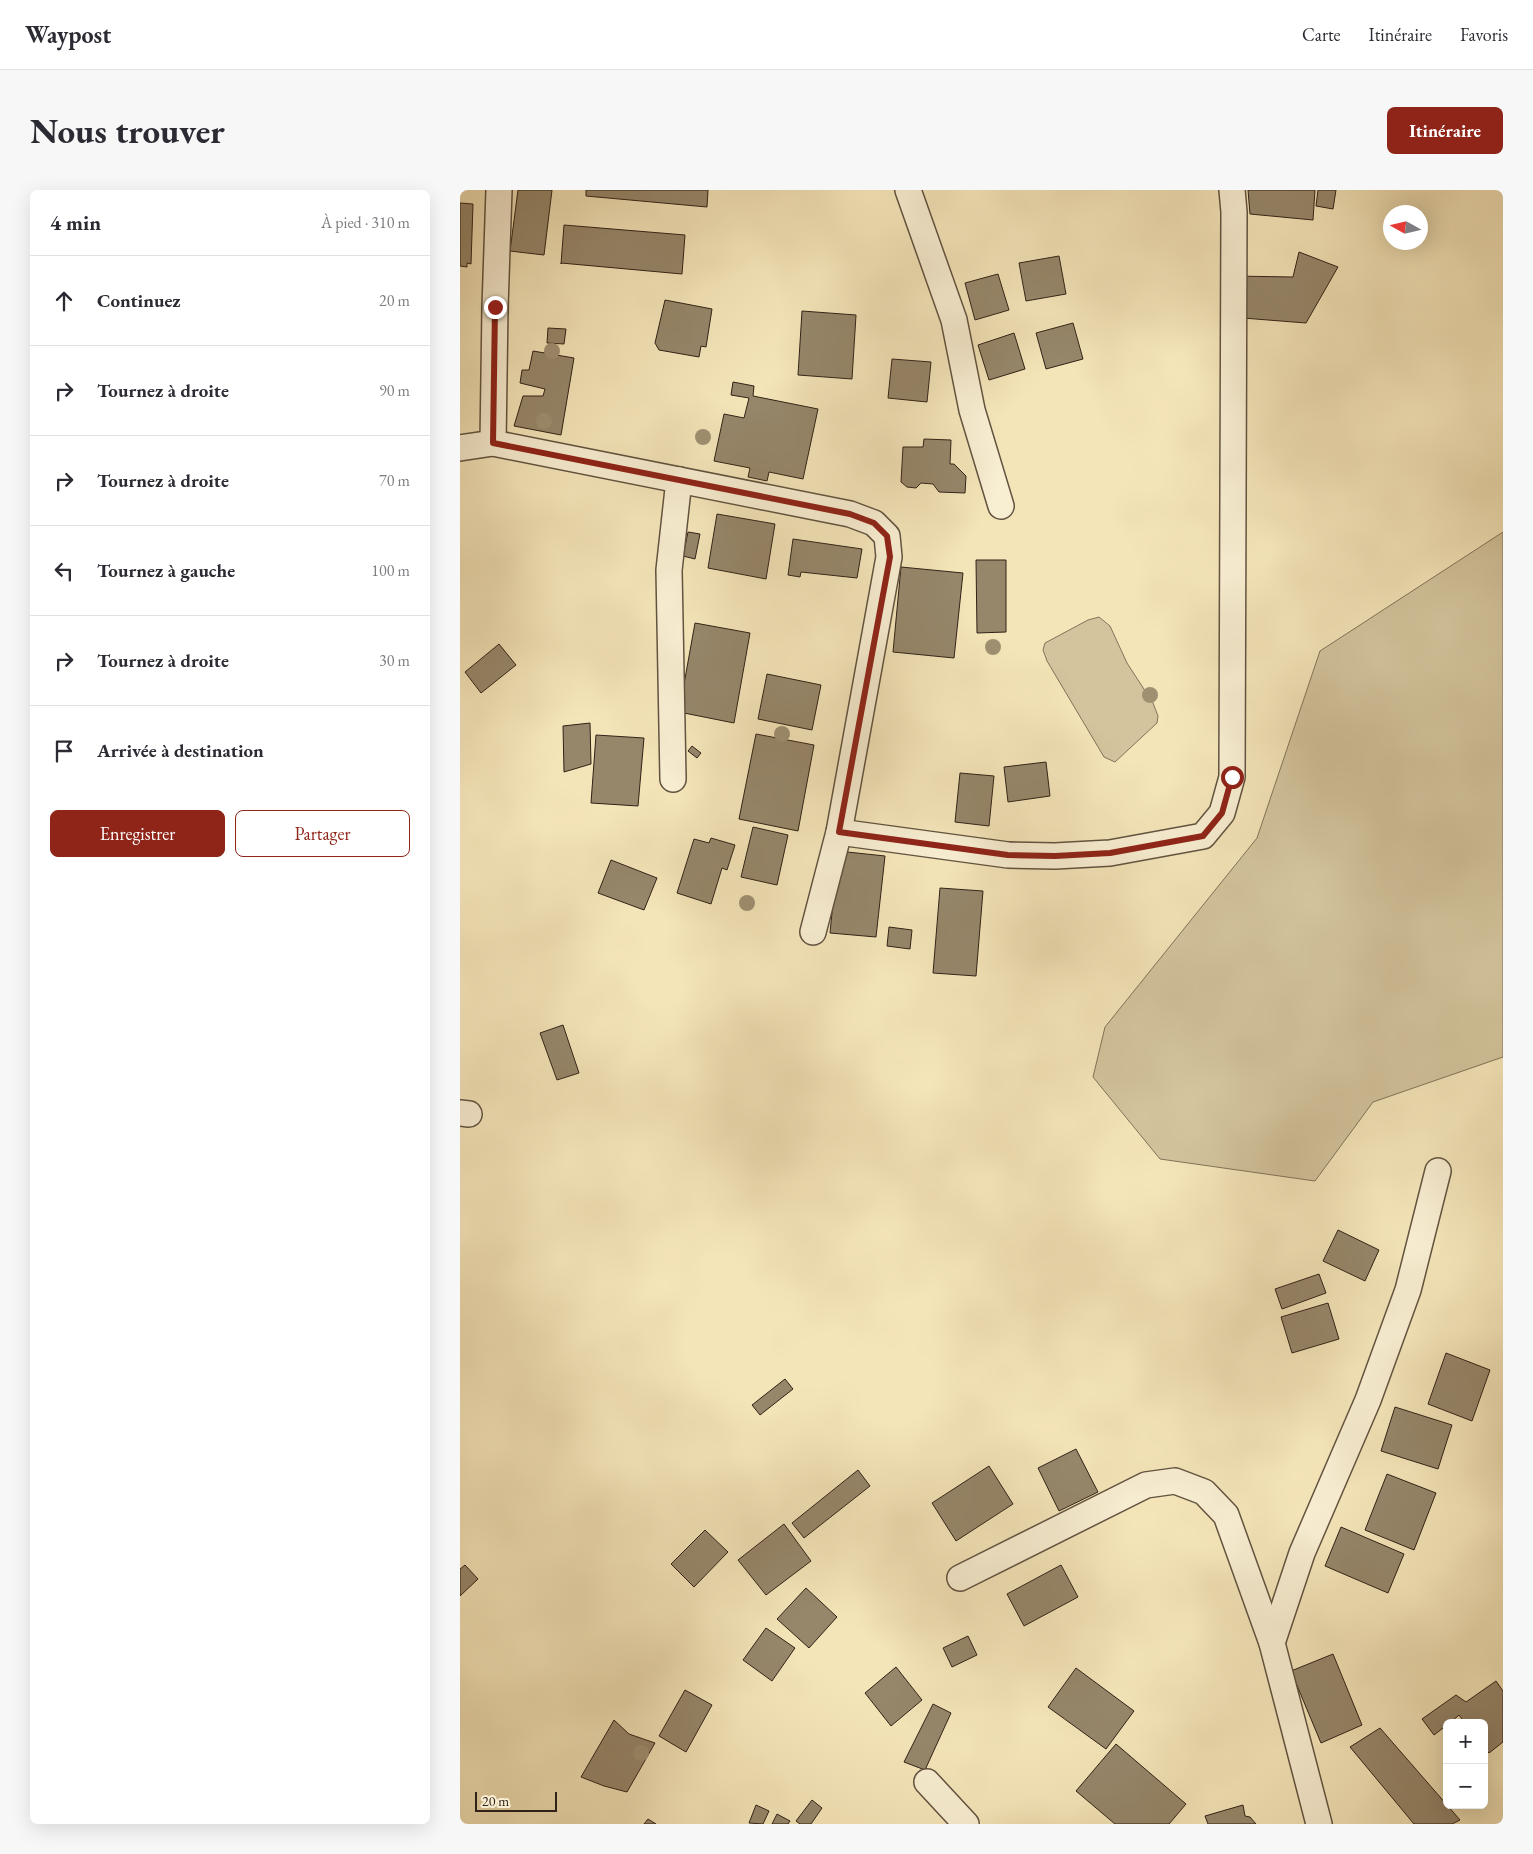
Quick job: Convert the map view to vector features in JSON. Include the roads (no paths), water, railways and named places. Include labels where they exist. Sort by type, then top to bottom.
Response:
[{"type":"street","points":[[493,443],[499,190]]},
{"type":"street","points":[[908,190],[954,320],[972,410],[1001,506]]},
{"type":"street","points":[[839,832],[1008,855],[1055,856],[1110,853],[1203,836],[1222,813],[1232,777],[1234,231],[1232,190]]},
{"type":"street","points":[[460,448],[493,443],[850,514],[874,523],[887,536],[890,557],[839,832],[813,932]]},
{"type":"street","points":[[673,779],[669,570],[679,480]]},
{"type":"street","points":[[1272,1643],[1302,1553],[1368,1400],[1408,1290],[1438,1171]]},
{"type":"street","points":[[960,1578],[1146,1485],[1175,1480],[1204,1492],[1226,1515],[1272,1643],[1319,1824]]},
{"type":"street","points":[[927,1782],[966,1824]]}]
